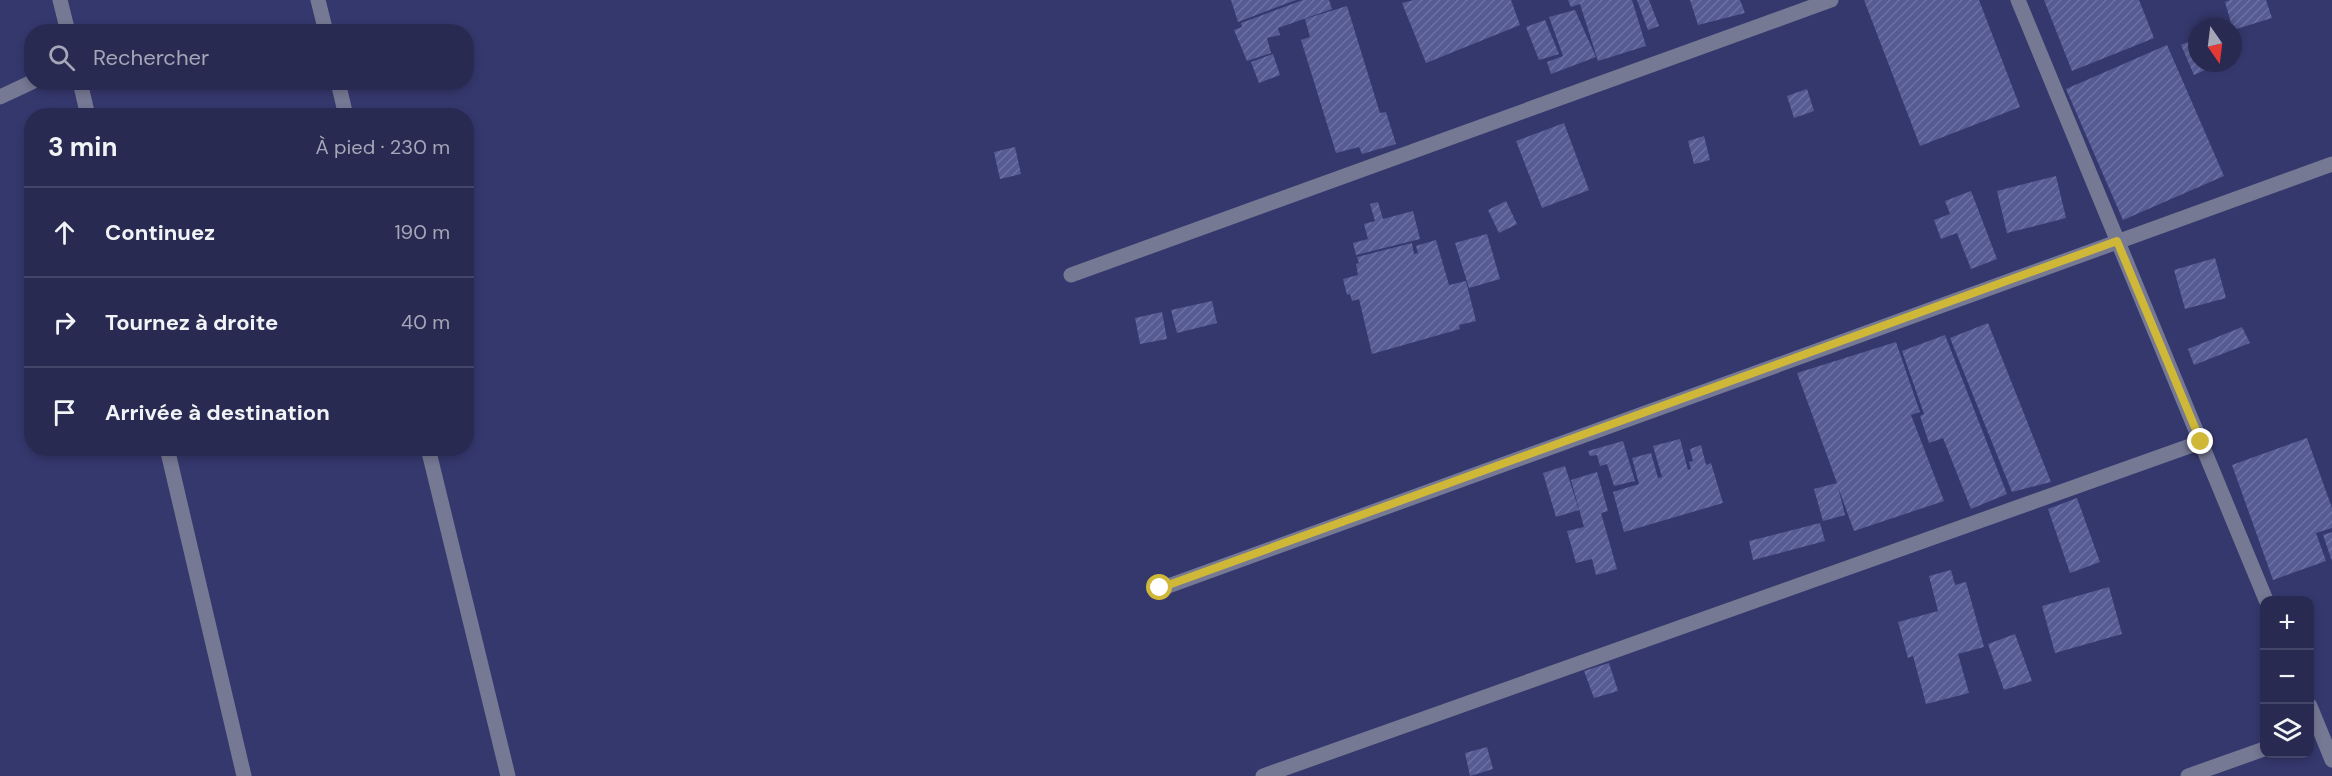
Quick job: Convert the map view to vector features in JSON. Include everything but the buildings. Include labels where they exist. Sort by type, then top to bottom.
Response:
[{"type":"street","points":[[60,0],[66,24]]},
{"type":"street","points":[[318,0],[324,24]]},
{"type":"street","points":[[1071,275],[1831,0]]},
{"type":"street","points":[[2018,0],[2264,596]]},
{"type":"street","points":[[0,97],[24,86]]},
{"type":"street","points":[[82,90],[86,108]]},
{"type":"street","points":[[340,90],[344,108]]},
{"type":"street","points":[[1160,588],[2332,164]]},
{"type":"street","points":[[1263,776],[2201,442]]},
{"type":"street","points":[[169,456],[244,776]]},
{"type":"street","points":[[430,456],[508,776]]},
{"type":"street","points":[[2314,715],[2332,760]]},
{"type":"street","points":[[2188,776],[2260,751]]},
{"type":"route","points":[[1160,588],[2117,241],[2201,442]]}]
